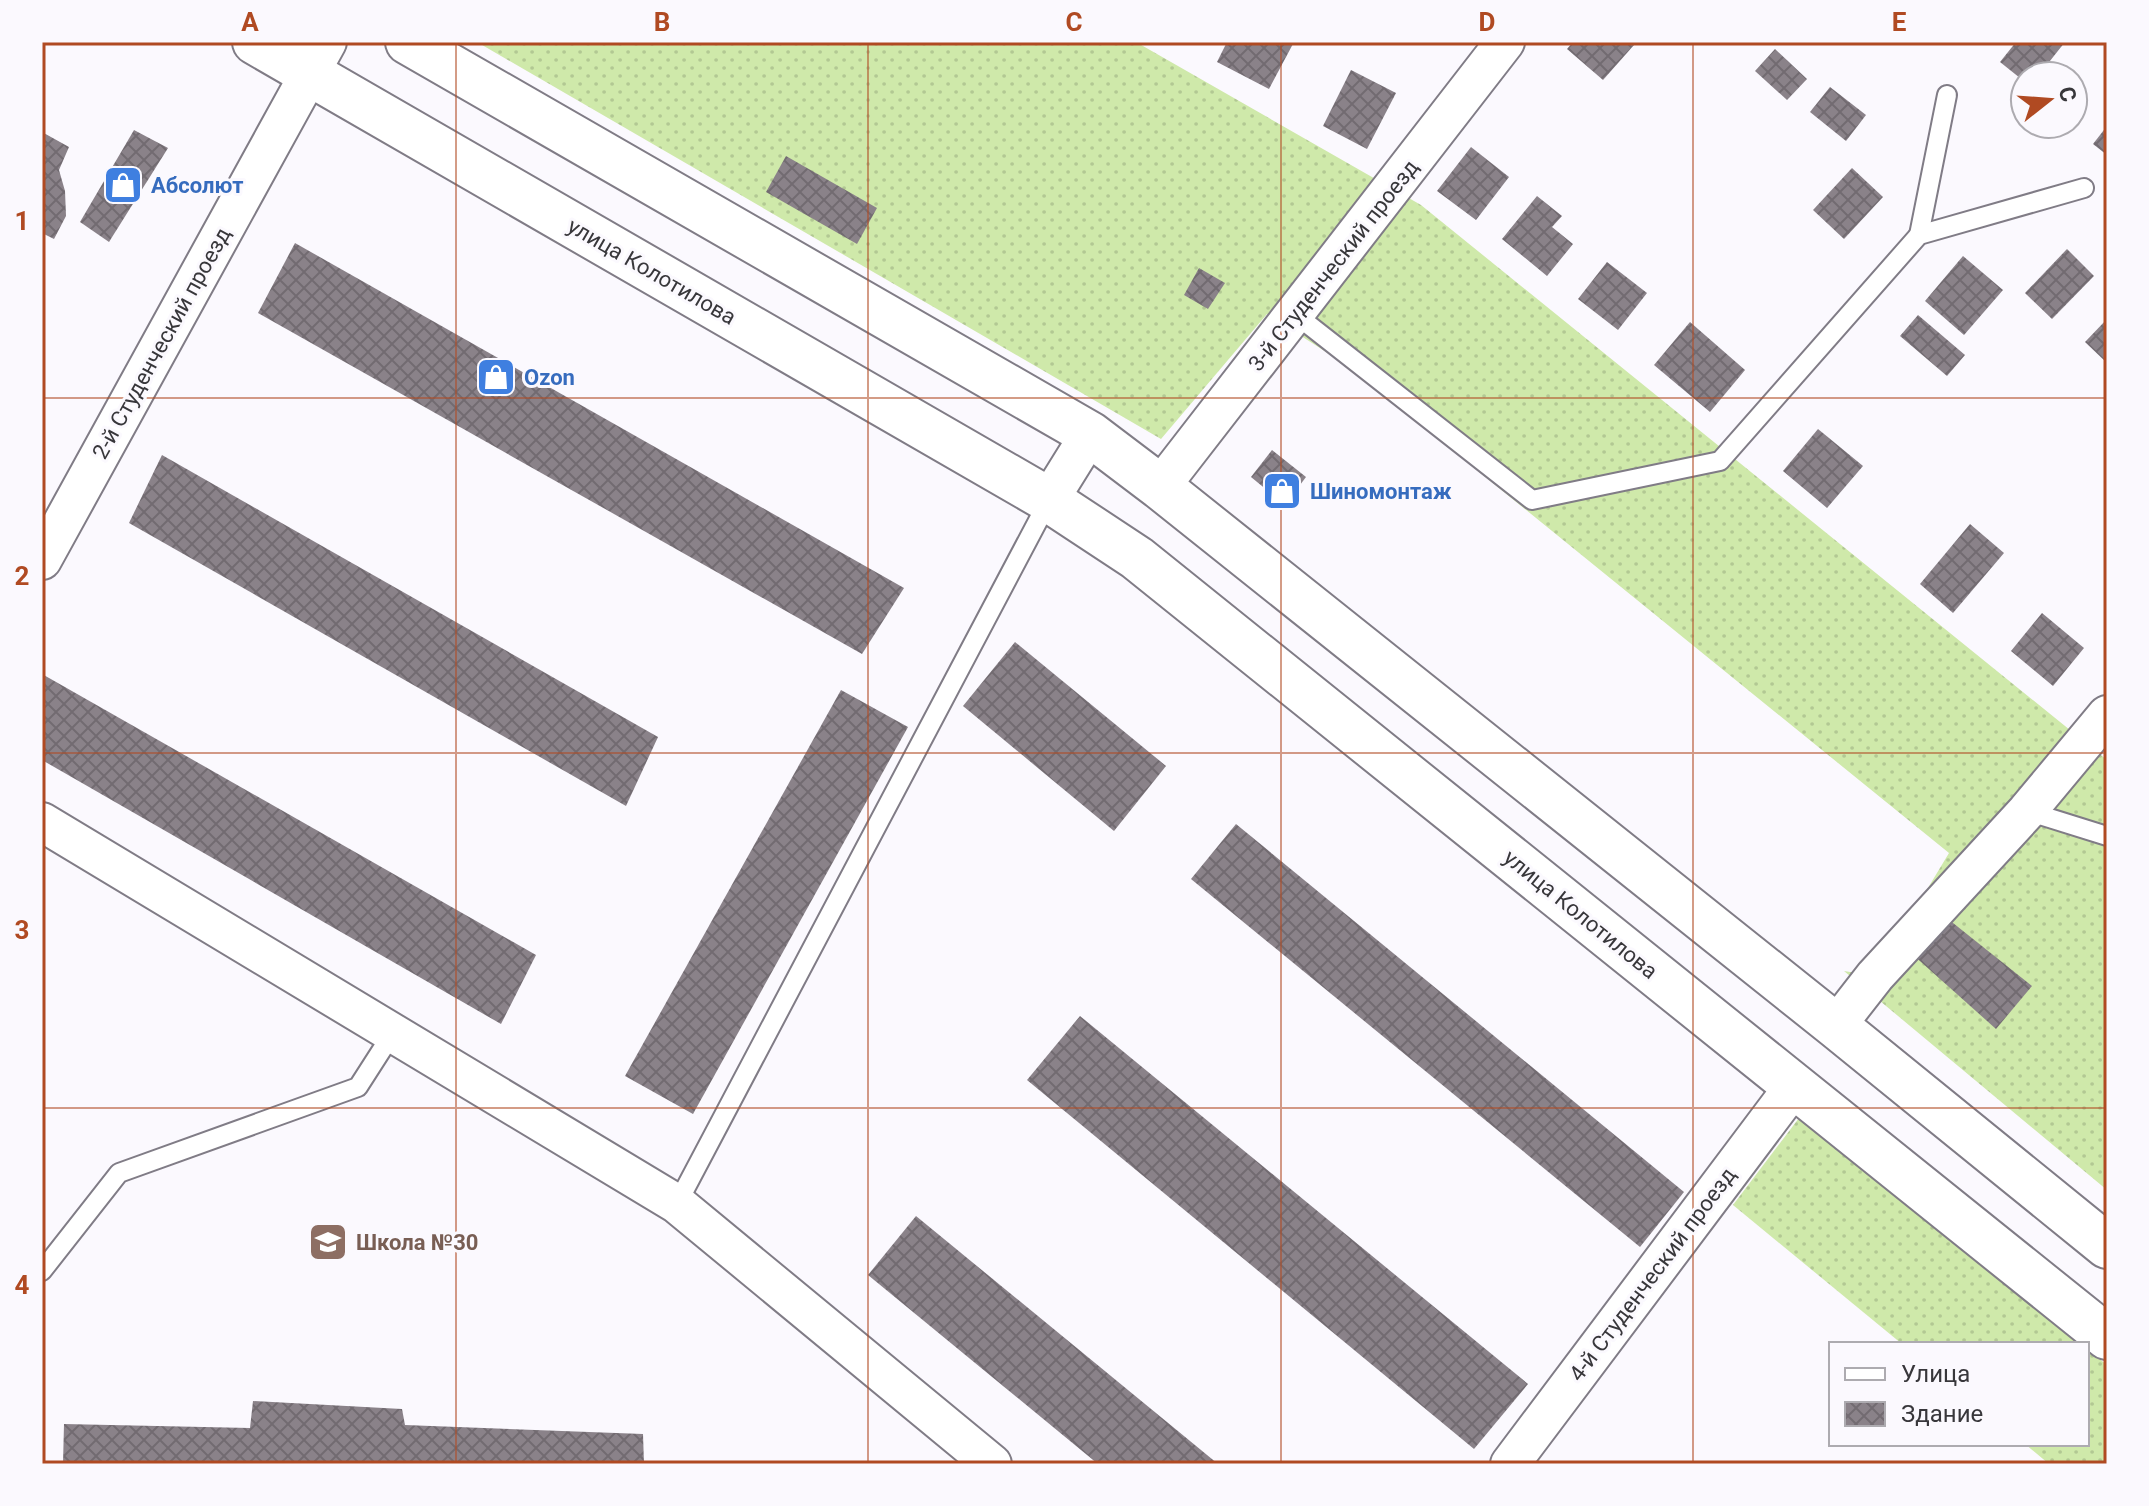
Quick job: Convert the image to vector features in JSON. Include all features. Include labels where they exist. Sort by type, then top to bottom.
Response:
[{"type":"main road","name":"улица Колотилова","points":[[255,42],[318,58],[1049,500],[1137,558],[2107,1337]]},
{"type":"main road","points":[[408,42],[1090,434],[1836,1026],[2107,1246]]},
{"type":"street","name":"3-й Студенческий проезд","points":[[1160,487],[1505,42]]},
{"type":"street","name":"2-й Студенческий проезд","points":[[42,560],[318,58]]},
{"type":"street","points":[[1049,500],[1090,434]]},
{"type":"street","points":[[1836,1026],[1875,976],[2027,811],[2107,715]]},
{"type":"street","points":[[42,822],[677,1204],[992,1464]]},
{"type":"street","name":"4-й Студенческий проезд","points":[[1510,1464],[1795,1085]]},
{"type":"lane","points":[[1295,314],[1532,500],[1720,461],[1919,235],[1947,95]]},
{"type":"lane","points":[[1919,235],[2084,188]]},
{"type":"lane","points":[[677,1204],[1049,500]]},
{"type":"lane","points":[[2027,811],[2107,836]]},
{"type":"lane","points":[[42,1271],[119,1173],[358,1087],[392,1034]]},
{"type":"green space","points":[[477,42],[1136,42],[1421,205],[2107,760],[2107,1190],[1844,971],[1875,976],[1949,853],[1351,368],[1267,314],[1161,439]]},
{"type":"green space","points":[[1799,1118],[2079,1342],[1900,1342],[1733,1205]]},
{"type":"green space","points":[[2089,1351],[2107,1365],[2107,1464],[2049,1464],[2027,1446],[2089,1446]]},
{"type":"building","points":[[1227,42],[1294,42],[1269,89],[1217,62]]},
{"type":"building","points":[[1573,42],[1631,42],[1634,45],[1603,80],[1567,49]]},
{"type":"building","points":[[2016,42],[2065,42],[2051,60],[2009,60],[2009,69],[2000,62]]},
{"type":"building","points":[[1775,49],[1807,79],[1787,100],[1755,71]]},
{"type":"building","points":[[1351,70],[1396,93],[1367,149],[1323,126]]},
{"type":"building","points":[[1830,87],[1866,115],[1846,141],[1810,112]]},
{"type":"building","points":[[2107,126],[2107,155],[2093,144]]},
{"type":"building","name":"Абсолют","points":[[134,130],[168,148],[109,242],[80,222]]},
{"type":"building","points":[[42,132],[69,147],[59,170],[65,191],[66,216],[54,239],[42,233]]},
{"type":"building","points":[[1471,147],[1509,177],[1476,220],[1437,191]]},
{"type":"building","points":[[786,156],[877,208],[857,244],[766,192]]},
{"type":"building","points":[[1852,168],[1883,197],[1844,239],[1813,210]]},
{"type":"building","points":[[1537,196],[1562,216],[1552,227],[1573,244],[1547,276],[1502,239]]},
{"type":"building","points":[[295,243],[904,588],[862,654],[258,313]]},
{"type":"building","points":[[2067,249],[2094,276],[2052,319],[2025,293]]},
{"type":"building","points":[[1963,256],[2003,290],[1964,335],[1925,301]]},
{"type":"building","points":[[1607,262],[1647,293],[1618,330],[1578,299]]},
{"type":"building","points":[[1199,268],[1225,283],[1208,309],[1184,295]]},
{"type":"building","points":[[1918,315],[1965,355],[1947,376],[1900,336]]},
{"type":"building","points":[[2107,319],[2107,363],[2085,342]]},
{"type":"building","points":[[1690,322],[1745,370],[1710,412],[1654,365]]},
{"type":"building","points":[[1818,429],[1863,466],[1827,508],[1783,471]]},
{"type":"building","name":"Шиномонтаж","points":[[1272,450],[1306,477],[1285,505],[1251,477]]},
{"type":"building","points":[[162,455],[658,737],[626,806],[129,523]]},
{"type":"building","points":[[1970,524],[2004,553],[1953,613],[1920,584]]},
{"type":"building","points":[[2042,613],[2084,648],[2053,686],[2011,651]]},
{"type":"building","points":[[1015,642],[1166,766],[1114,831],[963,706]]},
{"type":"building","points":[[42,674],[536,955],[501,1024],[42,760]]},
{"type":"building","points":[[841,690],[908,727],[693,1114],[625,1076]]},
{"type":"building","points":[[1236,824],[1684,1192],[1640,1247],[1191,879]]},
{"type":"building","points":[[1943,915],[2032,986],[1996,1029],[1911,953]]},
{"type":"building","points":[[1080,1016],[1528,1384],[1474,1449],[1027,1080]]},
{"type":"building","points":[[916,1216],[1218,1464],[1098,1464],[868,1275]]},
{"type":"building","points":[[253,1401],[402,1409],[405,1425],[643,1434],[644,1464],[63,1464],[64,1424],[250,1428]]},
{"type":"place","name":"Абсолют","points":[[123,185]]},
{"type":"place","name":"Ozon","points":[[496,377]]},
{"type":"place","name":"Шиномонтаж","points":[[1282,491]]},
{"type":"place","name":"Школа №30","points":[[328,1242]]}]
